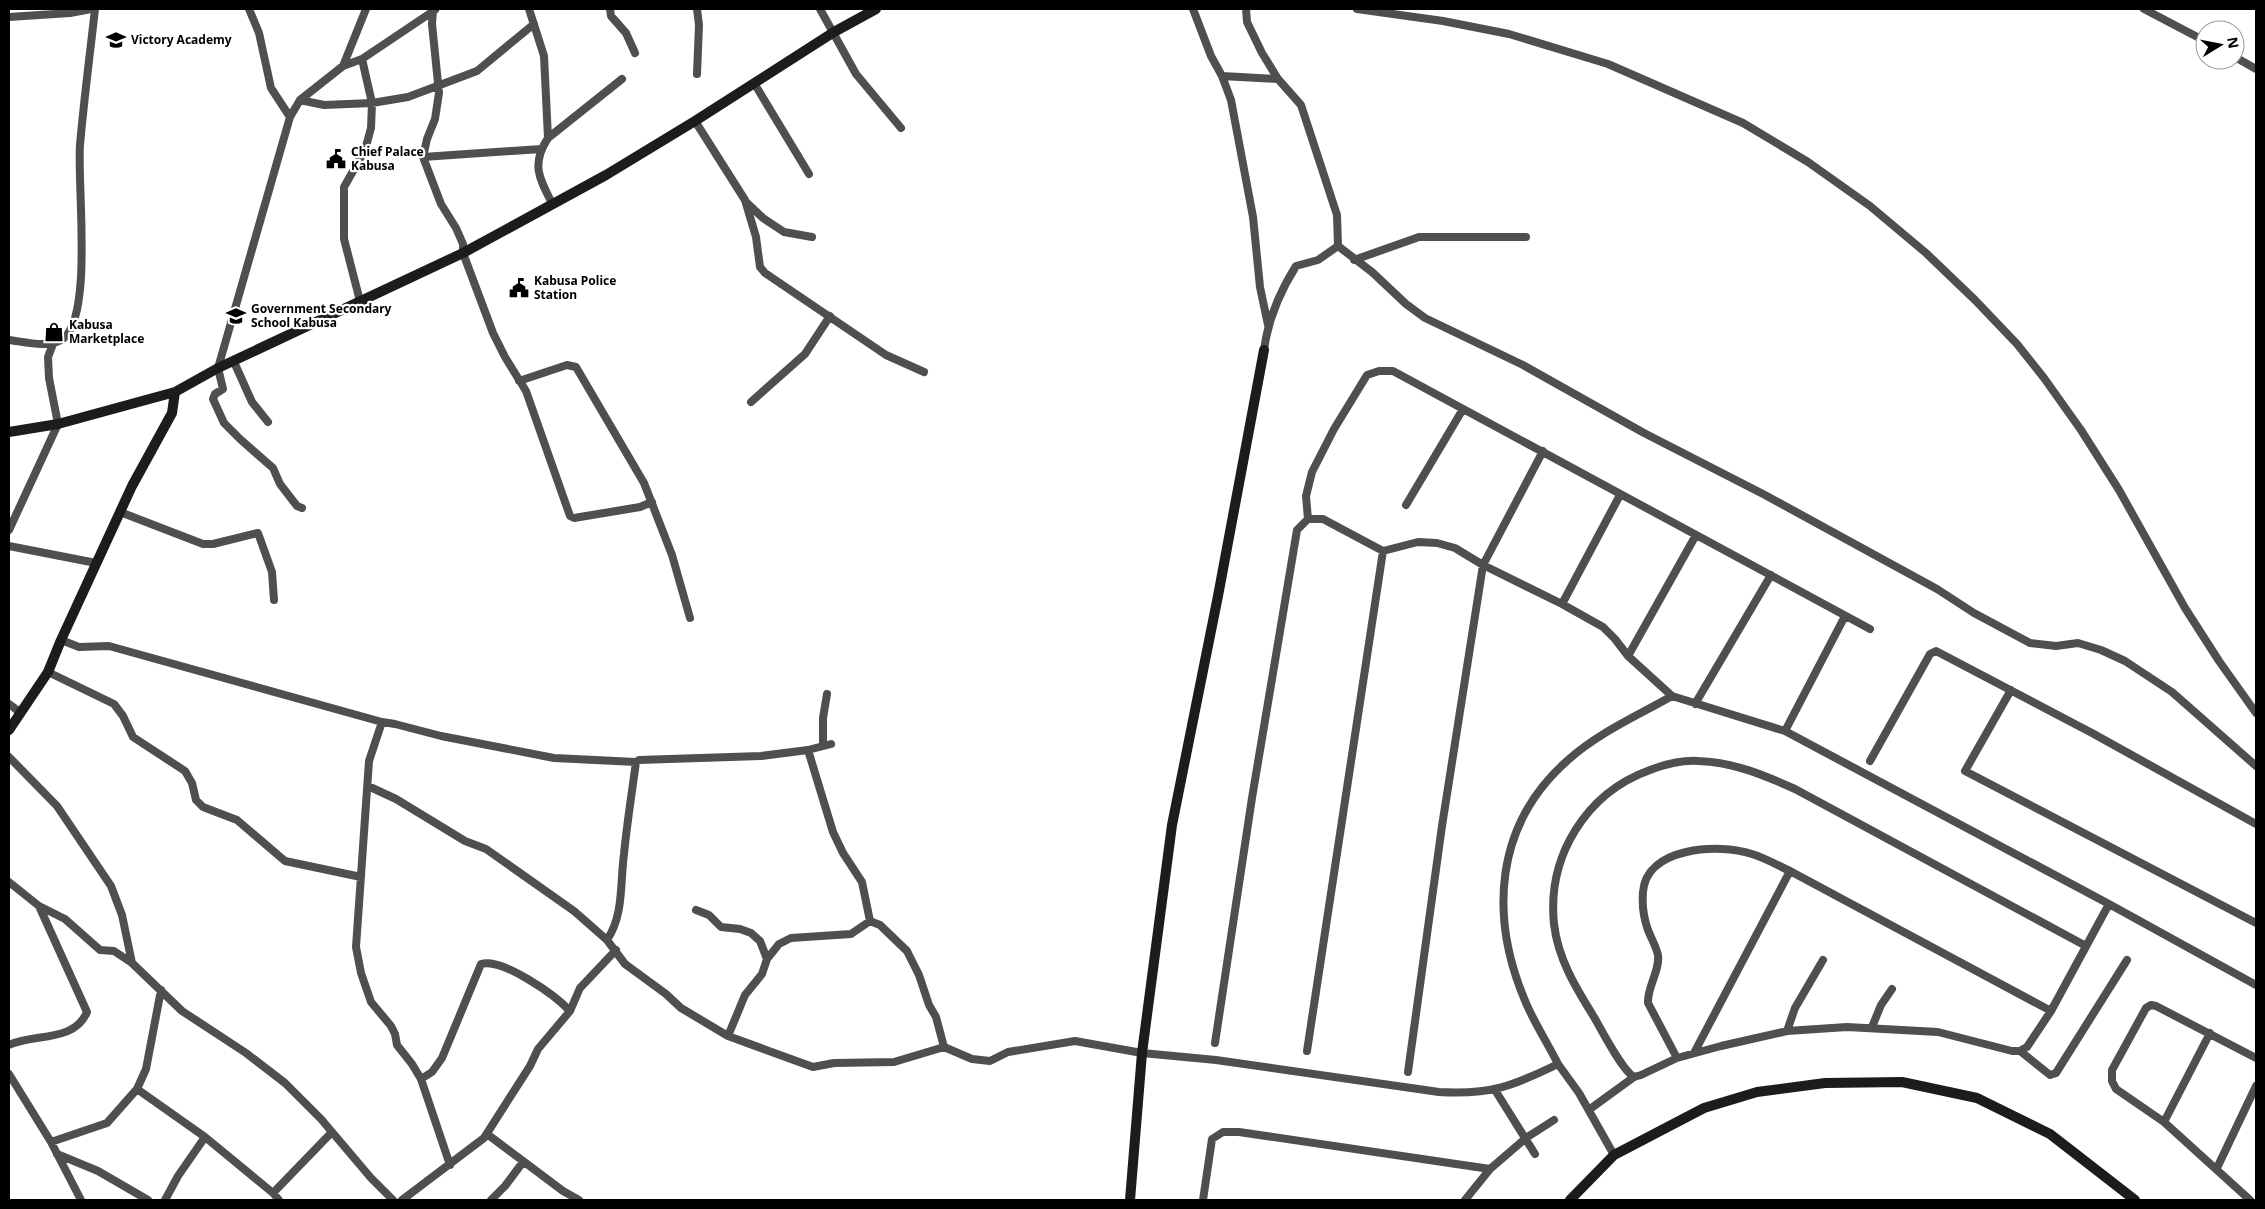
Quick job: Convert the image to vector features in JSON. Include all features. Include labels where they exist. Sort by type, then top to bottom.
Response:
[{"type":"street","points":[[9,17],[70,13],[91,9]]},
{"type":"street","points":[[9,340],[53,344],[65,337],[78,311],[81,277],[80,146],[95,9]]},
{"type":"street","points":[[249,9],[259,33],[271,88],[290,118]]},
{"type":"street","points":[[343,66],[366,9]]},
{"type":"street","points":[[529,9],[544,56],[548,138]]},
{"type":"street","points":[[610,9],[611,16],[626,33],[635,53]]},
{"type":"street","points":[[697,9],[699,25],[697,74]]},
{"type":"street","points":[[820,9],[856,74],[901,128]]},
{"type":"street","points":[[9,432],[58,424],[175,392],[218,368],[464,253],[606,175],[695,121],[834,32],[876,9]]},
{"type":"street","points":[[1193,9],[1211,56],[1222,76],[1231,100],[1253,216],[1260,287],[1268,325]]},
{"type":"street","points":[[1246,9],[1247,22],[1254,38],[1278,79],[1302,105],[1337,215],[1338,246],[1372,272],[1406,304],[1425,318],[1523,365],[1644,433],[1765,495],[1937,589],[1974,613],[2030,643],[2056,646],[2078,643],[2101,650],[2125,661],[2172,692],[2256,766]]},
{"type":"street","points":[[1357,9],[1443,21],[1509,34],[1608,64],[1743,122],[1808,162],[1870,206],[1926,252],[1975,300],[2017,344],[2044,378],[2081,430],[2119,490],[2190,616],[2256,713]]},
{"type":"street","points":[[2144,9],[2195,36]]},
{"type":"street","points":[[302,508],[297,506],[280,484],[274,468],[240,440],[224,423],[213,399],[215,394],[223,389],[218,368],[290,118],[300,100],[343,66],[362,60],[435,10]]},
{"type":"street","points":[[435,10],[439,94],[435,119],[427,139],[423,157],[440,204],[456,228],[463,244],[464,253],[493,333],[526,391],[533,408],[570,516],[574,518],[640,507],[652,502]]},
{"type":"street","points":[[300,100],[324,105],[372,103],[408,97],[477,71],[534,24]]},
{"type":"street","points":[[360,301],[344,239],[344,187],[365,150],[371,128],[372,103],[362,60]]},
{"type":"street","points":[[1222,76],[1278,79]]},
{"type":"street","points":[[552,203],[540,180],[537,162],[541,149],[548,138],[622,79]]},
{"type":"street","points":[[754,83],[809,174]]},
{"type":"street","points":[[695,121],[745,200],[763,218],[784,232],[812,238]]},
{"type":"street","points":[[423,157],[541,149]]},
{"type":"street","points":[[745,200],[756,237],[760,267],[765,273],[886,355],[924,372]]},
{"type":"street","points":[[1354,260],[1419,237],[1526,237]]},
{"type":"street","points":[[1130,1200],[1142,1052],[1172,825],[1218,596],[1268,325],[1283,287],[1296,266],[1318,260],[1338,246]]},
{"type":"street","points":[[751,402],[805,354],[830,316]]},
{"type":"street","points":[[9,530],[58,424],[49,378],[48,357],[53,344]]},
{"type":"street","points":[[234,362],[252,402],[268,422]]},
{"type":"street","points":[[519,381],[567,365],[576,367],[644,483],[672,555],[690,618]]},
{"type":"street","points":[[1308,519],[1306,496],[1312,472],[1334,429],[1367,375],[1379,371],[1393,371],[1870,629]]},
{"type":"street","points":[[9,730],[48,672],[60,640],[120,512],[172,413],[175,392]]},
{"type":"street","points":[[1406,505],[1463,409]]},
{"type":"street","points":[[1408,1072],[1442,826],[1483,565],[1543,451]]},
{"type":"street","points":[[1562,604],[1620,495]]},
{"type":"street","points":[[120,512],[203,544],[213,544],[258,533],[272,572],[274,600]]},
{"type":"street","points":[[1215,1043],[1252,798],[1297,530],[1308,519],[1323,519],[1384,551],[1418,542],[1437,543],[1455,548],[1483,565],[1562,604],[1603,627],[1616,639],[1628,656],[1672,696],[1785,731],[2109,904],[2256,985]]},
{"type":"street","points":[[1628,656],[1696,535]]},
{"type":"street","points":[[9,546],[96,563]]},
{"type":"street","points":[[1307,1051],[1384,551]]},
{"type":"street","points":[[1695,704],[1771,575]]},
{"type":"street","points":[[1785,731],[1845,616]]},
{"type":"street","points":[[60,640],[79,648],[109,646],[382,722],[441,736],[554,758],[636,762],[658,759],[760,756],[808,750],[827,745],[823,718],[827,694]]},
{"type":"street","points":[[1870,761],[1933,651],[1936,651],[2256,824]]},
{"type":"street","points":[[48,672],[114,704],[133,737],[185,771],[192,783],[196,800],[203,807],[237,820],[285,861],[360,877]]},
{"type":"street","points":[[2010,690],[1965,771],[2256,923]]},
{"type":"street","points":[[1614,1155],[1590,1109],[1558,1064],[1527,1004],[1509,952],[1502,899],[1503,878],[1511,842],[1522,819],[1535,797],[1569,759],[1607,733],[1672,696]]},
{"type":"street","points":[[9,704],[21,713]]},
{"type":"street","points":[[382,722],[369,761],[356,947],[364,986],[371,1002],[392,1026],[396,1034],[397,1045],[412,1064],[421,1080],[450,1165]]},
{"type":"street","points":[[808,750],[833,832],[843,853],[862,882],[870,921]]},
{"type":"street","points":[[9,757],[57,806],[111,886],[122,914],[132,964]]},
{"type":"street","points":[[1634,1077],[1627,1070],[1594,1017],[1564,963],[1554,926],[1554,889],[1566,849],[1588,811],[1621,782],[1665,765],[1698,761],[1727,764],[1763,774],[1795,789],[2086,946]]},
{"type":"street","points":[[606,940],[614,930],[621,900],[622,872],[636,762]]},
{"type":"street","points":[[368,786],[396,799],[465,841],[486,849],[574,911],[616,950],[625,964],[682,1008],[728,1036],[812,1067],[834,1063],[899,1061],[944,1048],[981,1061],[990,1061],[1008,1052],[1075,1041],[1142,1052],[1216,1060],[1439,1092],[1468,1094],[1495,1090],[1529,1078],[1558,1064]]},
{"type":"street","points":[[1677,1058],[1648,1003],[1648,995],[1658,954],[1645,916],[1643,890],[1646,879],[1659,864],[1668,859],[1702,849],[1721,849],[1750,854],[1790,870],[2051,1011]]},
{"type":"street","points":[[1694,1053],[1790,870]]},
{"type":"street","points":[[9,882],[39,906],[65,919],[100,950],[114,951],[132,964],[182,1011],[246,1053],[285,1083],[393,1200]]},
{"type":"street","points":[[1590,1109],[1634,1077],[1677,1058],[1787,1031],[1872,1027],[1938,1032],[2012,1051],[2020,1051],[2026,1047],[2051,1011],[2109,904]]},
{"type":"street","points":[[9,1045],[18,1041],[55,1036],[66,1032],[85,1018],[87,1012],[39,906]]},
{"type":"street","points":[[696,910],[709,915],[721,927],[740,929],[751,933],[760,941],[767,959]]},
{"type":"street","points":[[870,921],[880,925],[907,951],[919,975],[929,1006],[936,1017],[944,1048]]},
{"type":"street","points":[[728,1036],[745,995],[762,974],[767,959],[779,944],[791,938],[851,934],[870,921]]},
{"type":"street","points":[[402,1200],[479,1143],[487,1134],[538,1049],[570,1011],[585,982],[616,950]]},
{"type":"street","points":[[1787,1031],[1795,1008],[1823,960]]},
{"type":"street","points":[[2020,1051],[2050,1075],[2056,1074],[2127,960]]},
{"type":"street","points":[[421,1080],[432,1072],[442,1058],[481,964],[490,964],[536,984],[557,998],[570,1011]]},
{"type":"street","points":[[1872,1027],[1881,1005],[1892,989]]},
{"type":"street","points":[[50,1142],[107,1123],[138,1089],[146,1069],[160,990]]},
{"type":"street","points":[[2250,1200],[2217,1168],[2164,1122],[2116,1089],[2112,1081],[2112,1070],[2146,1008],[2151,1005],[2210,1033],[2256,1058]]},
{"type":"street","points":[[2164,1122],[2210,1033]]},
{"type":"street","points":[[9,1074],[57,1154],[81,1200]]},
{"type":"street","points":[[1570,1200],[1614,1155],[1704,1108],[1758,1092],[1825,1082],[1902,1082],[1977,1098],[2050,1134],[2135,1200]]},
{"type":"street","points":[[2217,1168],[2256,1086]]},
{"type":"street","points":[[138,1089],[205,1138],[273,1193],[279,1200]]},
{"type":"street","points":[[1495,1090],[1535,1154]]},
{"type":"street","points":[[1465,1200],[1490,1169],[1526,1138],[1554,1120]]},
{"type":"street","points":[[273,1193],[332,1132]]},
{"type":"street","points":[[1203,1200],[1212,1139],[1223,1132],[1239,1132],[1490,1169]]},
{"type":"street","points":[[487,1134],[563,1191],[579,1200]]},
{"type":"street","points":[[165,1200],[178,1176],[205,1138]]},
{"type":"street","points":[[57,1154],[98,1170],[148,1200]]},
{"type":"street","points":[[491,1200],[523,1162]]},
{"type":"place","name":"Victory Academy","points":[[116,40]]},
{"type":"place","name":"Chief Palace Kabusa","points":[[336,159]]},
{"type":"place","name":"Kabusa Police Station","points":[[519,288]]},
{"type":"place","name":"Government Secondary School Kabusa","points":[[236,316]]},
{"type":"place","name":"Kabusa Marketplace","points":[[54,332]]}]
